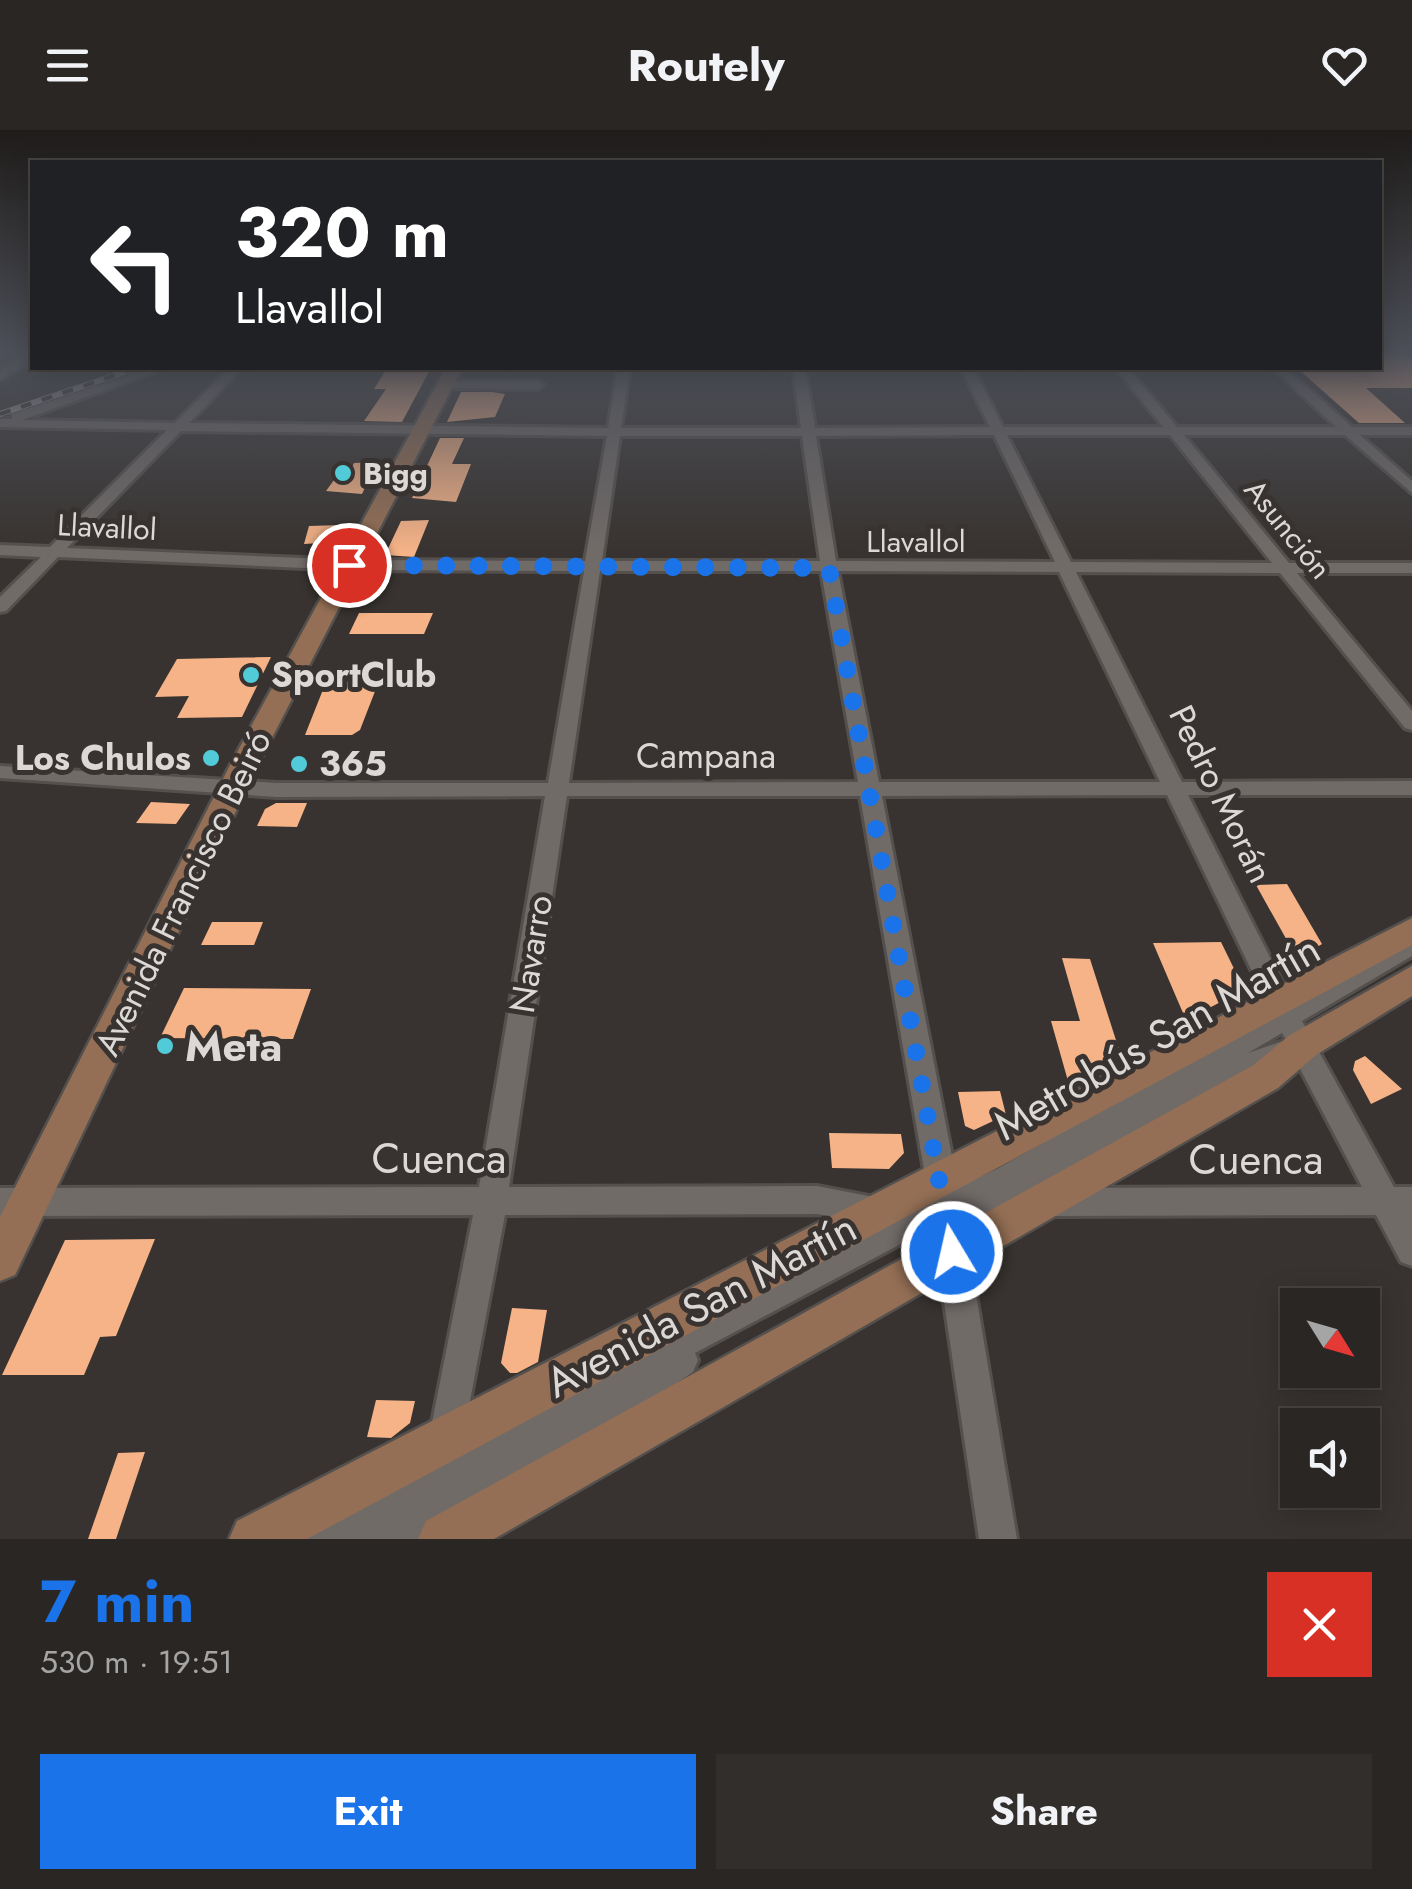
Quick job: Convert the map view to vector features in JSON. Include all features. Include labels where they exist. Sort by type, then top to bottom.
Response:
[{"type":"main road","name":"Avenida Francisco Beiró","points":[[0,1261],[15,1202],[427,420]]},
{"type":"main road","name":"Avenida San Martín","points":[[439,1529],[946,1215],[1289,1019],[1412,930]]},
{"type":"main road","name":"Avenida San Martín","points":[[255,1539],[444,1453],[878,1210],[946,1215],[1041,1202],[1264,1077],[1289,1019],[1412,979]]},
{"type":"street","points":[[0,607],[183,420]]},
{"type":"street","name":"Navarro","points":[[439,1529],[444,1453],[492,1200],[616,420]]},
{"type":"street","points":[[807,420],[829,568],[946,1215],[998,1539]]},
{"type":"street","name":"Pedro Morán","points":[[993,420],[1289,1019],[1400,1201],[1412,1251]]},
{"type":"street","name":"Asunción","points":[[1165,420],[1412,724]]},
{"type":"street","points":[[1335,420],[1412,489]]},
{"type":"street","points":[[0,423],[421,432],[1412,431]]},
{"type":"street","name":"Llavallol","points":[[0,550],[349,565],[1412,568]]},
{"type":"street","name":"Campana","points":[[0,772],[235,789],[1412,788]]},
{"type":"street","name":"Metrobús San Martín","points":[[310,1539],[444,1453],[901,1226],[999,1202],[1254,1062],[1289,1019],[1412,944]]},
{"type":"street","name":"Cuenca","points":[[15,1202],[817,1200],[878,1210]]},
{"type":"street","name":"Cuenca","points":[[1041,1202],[1400,1201]]},
{"type":"street","points":[[372,1539],[439,1529]]},
{"type":"building","points":[[365,420],[403,420],[402,422]]},
{"type":"building","points":[[1355,420],[1401,420],[1405,423],[1359,423]]},
{"type":"building","points":[[440,438],[464,438],[452,464],[471,464],[456,502],[412,498]]},
{"type":"building","points":[[377,462],[362,494],[326,491],[342,469],[351,469],[354,463]]},
{"type":"building","points":[[429,520],[414,557],[385,555],[401,521]]},
{"type":"building","points":[[340,525],[336,542],[304,544],[309,526]]},
{"type":"building","points":[[359,613],[433,613],[424,634],[349,634]]},
{"type":"building","points":[[271,657],[242,717],[177,718],[189,696],[155,697],[177,659]]},
{"type":"building","points":[[379,681],[360,730],[352,735],[305,735],[326,682]]},
{"type":"building","points":[[151,802],[190,804],[176,824],[136,823]]},
{"type":"building","points":[[276,803],[307,803],[297,827],[257,826],[265,809]]},
{"type":"building","points":[[1287,884],[1322,944],[1303,956],[1294,953],[1256,885]]},
{"type":"building","points":[[212,922],[263,922],[254,945],[201,945]]},
{"type":"building","points":[[1221,942],[1242,985],[1238,993],[1186,1020],[1153,943]]},
{"type":"building","points":[[1062,958],[1090,959],[1122,1059],[1103,1062],[1105,1068],[1094,1068],[1068,1081],[1051,1021],[1080,1021]]},
{"type":"building","points":[[184,988],[311,989],[293,1039],[160,1038]]},
{"type":"building","points":[[1365,1056],[1402,1089],[1371,1104],[1353,1070],[1355,1061]]},
{"type":"building","points":[[1000,1091],[1006,1115],[974,1130],[965,1126],[958,1092]]},
{"type":"building","points":[[829,1133],[901,1134],[904,1153],[889,1169],[832,1168]]},
{"type":"building","points":[[155,1239],[116,1336],[100,1337],[84,1375],[2,1375],[65,1240]]},
{"type":"building","points":[[512,1308],[547,1310],[538,1362],[517,1373],[510,1373],[501,1363]]},
{"type":"building","points":[[376,1400],[415,1401],[410,1423],[391,1438],[367,1437]]},
{"type":"building","points":[[145,1452],[116,1539],[88,1539],[118,1453]]},
{"type":"place","name":"Bigg","points":[[343,473]]},
{"type":"place","name":"SportClub","points":[[251,675]]},
{"type":"place","name":"Los Chulos","points":[[211,758]]},
{"type":"place","name":"365","points":[[299,764]]},
{"type":"place","name":"Meta","points":[[165,1046]]},
{"type":"route","points":[[349,565],[829,568],[952,1252]]}]
